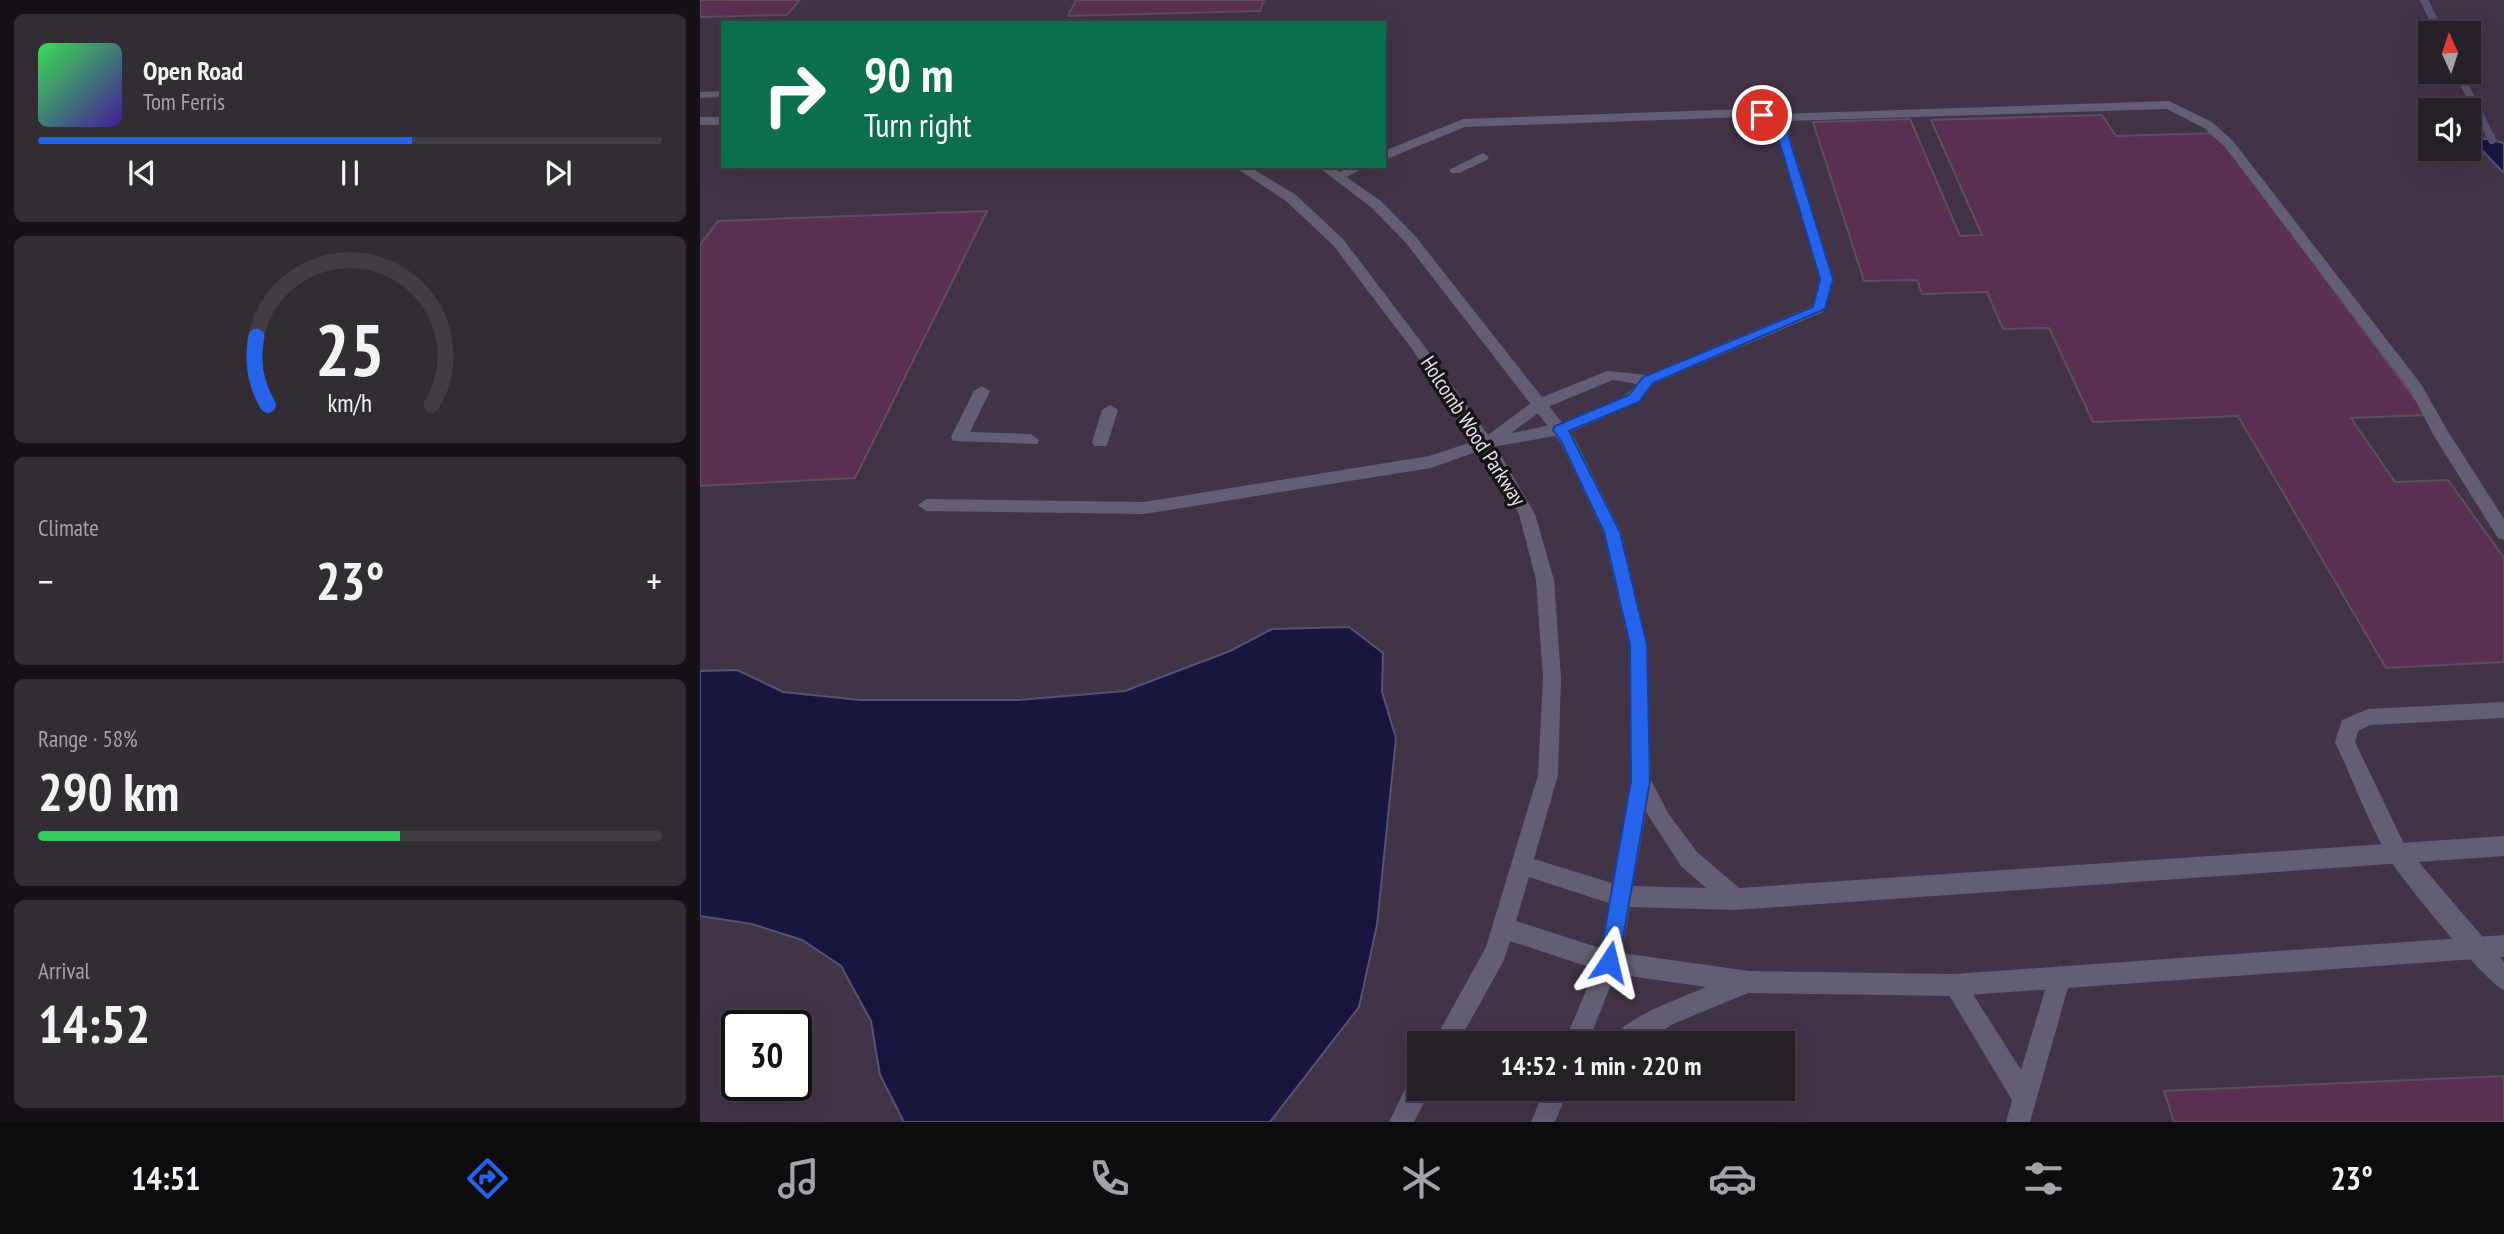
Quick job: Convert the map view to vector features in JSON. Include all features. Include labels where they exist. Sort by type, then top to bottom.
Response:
[{"type":"street","points":[[700,95],[721,94]]},
{"type":"street","points":[[1386,155],[1463,122],[1748,113],[1777,118],[2169,105],[2208,125],[2229,144],[2416,388],[2504,533]]},
{"type":"street","points":[[926,505],[1144,508],[1431,462],[1485,443],[1560,430],[1634,398],[1648,380],[1818,309],[1826,279],[1777,118]]},
{"type":"street","points":[[700,121],[721,121]]},
{"type":"street","points":[[1455,170],[1482,157]]},
{"type":"street","name":"Holcomb Wood Parkway","points":[[1242,168],[1291,198],[1338,242],[1485,443],[1527,514],[1545,580],[1552,678],[1548,775],[1496,952],[1452,1031]]},
{"type":"street","points":[[1325,168],[1377,205],[1411,240],[1567,439],[1612,532],[1638,645],[1641,781],[1609,962],[1581,1031]]},
{"type":"street","points":[[1339,176],[1357,168]]},
{"type":"street","points":[[1485,443],[1540,404],[1612,375],[1648,380]]},
{"type":"street","points":[[982,391],[959,437],[1031,440]]},
{"type":"street","points":[[1100,442],[1110,410]]},
{"type":"street","points":[[2504,710],[2368,717],[2350,726],[2346,741],[2397,853],[2504,979]]},
{"type":"street","points":[[1641,781],[1661,820],[1689,859],[1735,899]]},
{"type":"street","points":[[1522,865],[1621,896],[1735,899],[2504,846]]},
{"type":"street","points":[[1503,928],[1609,962],[1749,982],[1954,985],[2504,946]]},
{"type":"street","points":[[2022,1111],[2060,977]]},
{"type":"street","points":[[1641,1031],[1665,1016],[1749,982]]},
{"type":"street","points":[[1954,985],[2022,1111]]},
{"type":"street","points":[[1401,1122],[1412,1101]]},
{"type":"shaded area","points":[[700,0],[2504,0],[2504,1122],[700,1122]]},
{"type":"shaded area","points":[[2481,139],[2504,143],[2504,173],[2481,149]]},
{"type":"shaded area","points":[[1349,627],[1383,653],[1382,692],[1396,738],[1377,925],[1359,1007],[1270,1122],[904,1122],[880,1075],[871,1021],[841,966],[802,940],[752,924],[700,916],[700,671],[737,670],[783,692],[860,700],[1018,700],[1125,691],[1230,651],[1272,629]]},
{"type":"building","points":[[700,0],[800,0],[787,15],[700,17]]},
{"type":"building","points":[[1076,0],[1264,0],[1260,11],[1068,16]]},
{"type":"building","points":[[2102,115],[2116,136],[2217,133],[2427,415],[2351,418],[2395,482],[2448,480],[2504,558],[2504,662],[2386,668],[2238,416],[2093,422],[2049,328],[2003,329],[1987,292],[1922,294],[1917,280],[1864,281],[1813,122],[1910,119],[1960,236],[1982,235],[1931,120]]},
{"type":"building","points":[[987,211],[855,478],[700,486],[700,245],[718,221]]},
{"type":"building","points":[[2504,1076],[2504,1122],[2174,1122],[2164,1091]]},
{"type":"waterway","points":[[2424,0],[2434,21]]},
{"type":"waterway","points":[[2464,84],[2492,140]]},
{"type":"route","points":[[1609,962],[1641,781],[1638,645],[1612,532],[1567,439],[1560,430],[1634,398],[1648,380],[1818,309],[1826,279],[1777,118],[1762,115]]}]
